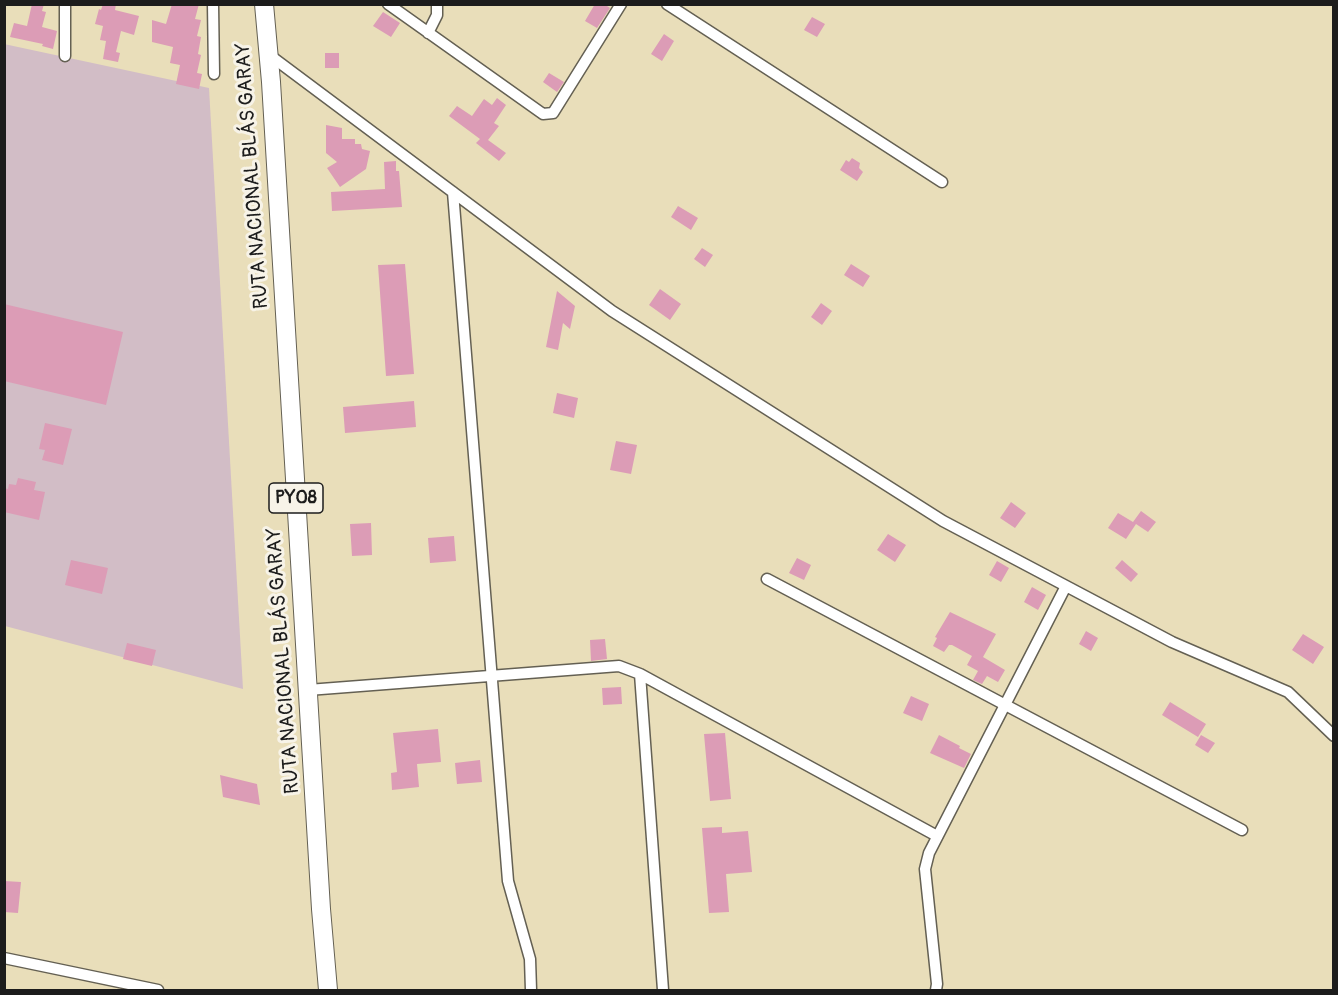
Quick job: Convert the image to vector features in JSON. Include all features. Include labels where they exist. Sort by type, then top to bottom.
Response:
[{"type":"highway","name":"RUTA NACIONAL BLÁS GARAY","points":[[264,4],[328,990]]},
{"type":"street","points":[[65,4],[65,56]]},
{"type":"street","points":[[213,4],[214,74]]},
{"type":"street","points":[[388,4],[543,114],[553,113],[621,4]]},
{"type":"street","points":[[428,33],[437,15],[437,4]]},
{"type":"street","points":[[667,4],[942,182]]},
{"type":"street","points":[[268,53],[612,311],[944,521],[1172,642],[1288,692],[1334,736]]},
{"type":"street","points":[[453,192],[508,881],[530,959],[531,990]]},
{"type":"street","points":[[767,579],[1242,830]]},
{"type":"street","points":[[936,990],[925,869],[929,853],[1066,586]]},
{"type":"street","points":[[308,690],[619,666],[640,674],[937,836]]},
{"type":"street","points":[[640,674],[663,990]]},
{"type":"street","points":[[4,958],[158,990]]},
{"type":"shaded area","points":[[4,44],[209,88],[243,689],[5,626]]},
{"type":"building","points":[[32,4],[44,4],[42,11],[46,12],[42,27],[57,31],[53,49],[42,46],[43,44],[10,37],[14,23],[27,26]]},
{"type":"building","points":[[103,4],[116,4],[115,10],[139,16],[134,35],[121,31],[116,52],[120,53],[118,62],[103,59],[106,41],[100,40],[103,26],[95,24],[99,9],[101,10]]},
{"type":"building","points":[[172,4],[199,4],[195,19],[201,20],[197,36],[201,37],[198,54],[201,55],[197,73],[202,74],[199,89],[176,84],[180,65],[170,63],[173,47],[152,42],[152,20],[166,24]]},
{"type":"building","points":[[595,4],[604,4],[610,8],[597,28],[585,21]]},
{"type":"building","points":[[383,12],[400,23],[391,37],[373,26]]},
{"type":"building","points":[[812,17],[825,24],[817,37],[804,30]]},
{"type":"building","points":[[664,34],[674,41],[662,61],[651,54]]},
{"type":"building","points":[[325,53],[339,53],[339,68],[325,68]]},
{"type":"building","points":[[549,73],[564,82],[557,92],[543,82]]},
{"type":"building","points":[[497,98],[506,105],[494,123],[499,126],[488,140],[506,153],[499,161],[476,143],[480,139],[449,116],[457,106],[472,116],[484,99],[492,105]]},
{"type":"building","points":[[326,125],[342,128],[342,139],[355,139],[355,144],[361,144],[362,149],[370,151],[366,169],[340,187],[327,168],[337,162],[326,153]]},
{"type":"building","points":[[852,158],[860,163],[859,168],[863,172],[857,181],[840,170],[846,160],[849,162]]},
{"type":"building","points":[[396,161],[402,207],[332,211],[331,192],[385,189],[384,162]]},
{"type":"building","points":[[678,206],[698,218],[691,230],[671,217]]},
{"type":"building","points":[[702,248],[713,255],[705,267],[694,259]]},
{"type":"building","points":[[405,264],[414,374],[386,376],[378,265]]},
{"type":"building","points":[[851,264],[870,276],[863,287],[844,275]]},
{"type":"building","points":[[660,289],[681,304],[670,320],[649,305]]},
{"type":"building","points":[[557,291],[575,306],[570,329],[563,323],[558,350],[546,347]]},
{"type":"building","points":[[821,303],[832,311],[822,325],[811,317]]},
{"type":"building","points":[[4,304],[123,332],[106,405],[4,381]]},
{"type":"building","points":[[557,393],[578,398],[574,418],[553,413]]},
{"type":"building","points":[[414,401],[416,427],[345,433],[343,407]]},
{"type":"building","points":[[45,423],[72,429],[63,465],[42,460],[45,450],[39,449]]},
{"type":"building","points":[[616,441],[637,445],[631,474],[610,470]]},
{"type":"building","points":[[18,478],[36,482],[34,490],[45,492],[39,520],[4,512],[4,488],[8,489],[9,484],[16,485]]},
{"type":"building","points":[[1011,502],[1026,513],[1015,528],[1000,518]]},
{"type":"building","points":[[1141,511],[1156,522],[1148,532],[1136,524],[1126,539],[1108,528],[1118,513],[1133,522]]},
{"type":"building","points":[[371,523],[372,555],[352,556],[350,524]]},
{"type":"building","points":[[888,534],[906,545],[895,562],[877,550]]},
{"type":"building","points":[[454,536],[456,561],[430,563],[428,538]]},
{"type":"building","points":[[797,558],[811,565],[804,580],[789,573]]},
{"type":"building","points":[[71,560],[108,568],[102,594],[65,585]]},
{"type":"building","points":[[1122,560],[1138,574],[1131,582],[1115,568]]},
{"type":"building","points":[[997,561],[1009,568],[1001,582],[989,575]]},
{"type":"building","points":[[1032,587],[1046,595],[1038,610],[1024,602]]},
{"type":"building","points":[[950,612],[996,634],[983,657],[1005,670],[998,682],[987,676],[982,684],[973,680],[978,671],[967,665],[972,656],[952,645],[949,645],[944,652],[933,646],[937,638],[935,637]]},
{"type":"building","points":[[1086,631],[1098,638],[1091,651],[1079,644]]},
{"type":"building","points":[[1303,634],[1324,647],[1313,664],[1292,650]]},
{"type":"building","points":[[605,639],[607,659],[591,661],[590,640]]},
{"type":"building","points":[[127,643],[156,650],[152,666],[123,659]]},
{"type":"building","points":[[621,687],[622,704],[603,705],[602,688]]},
{"type":"building","points":[[911,696],[929,704],[922,721],[903,713]]},
{"type":"building","points":[[1170,702],[1206,724],[1198,737],[1162,715]]},
{"type":"building","points":[[438,729],[441,762],[417,764],[419,787],[392,790],[391,773],[397,772],[393,733]]},
{"type":"building","points":[[725,733],[731,799],[710,801],[704,734]]},
{"type":"building","points":[[939,735],[971,754],[964,768],[930,753]]},
{"type":"building","points":[[1201,735],[1215,743],[1208,753],[1195,745]]},
{"type":"building","points":[[480,760],[482,782],[457,784],[455,763]]},
{"type":"building","points":[[220,775],[257,784],[260,805],[223,797]]},
{"type":"building","points":[[722,827],[722,833],[748,831],[752,872],[726,874],[729,912],[709,913],[702,828]]},
{"type":"building","points":[[4,881],[21,882],[18,913],[4,912]]}]
